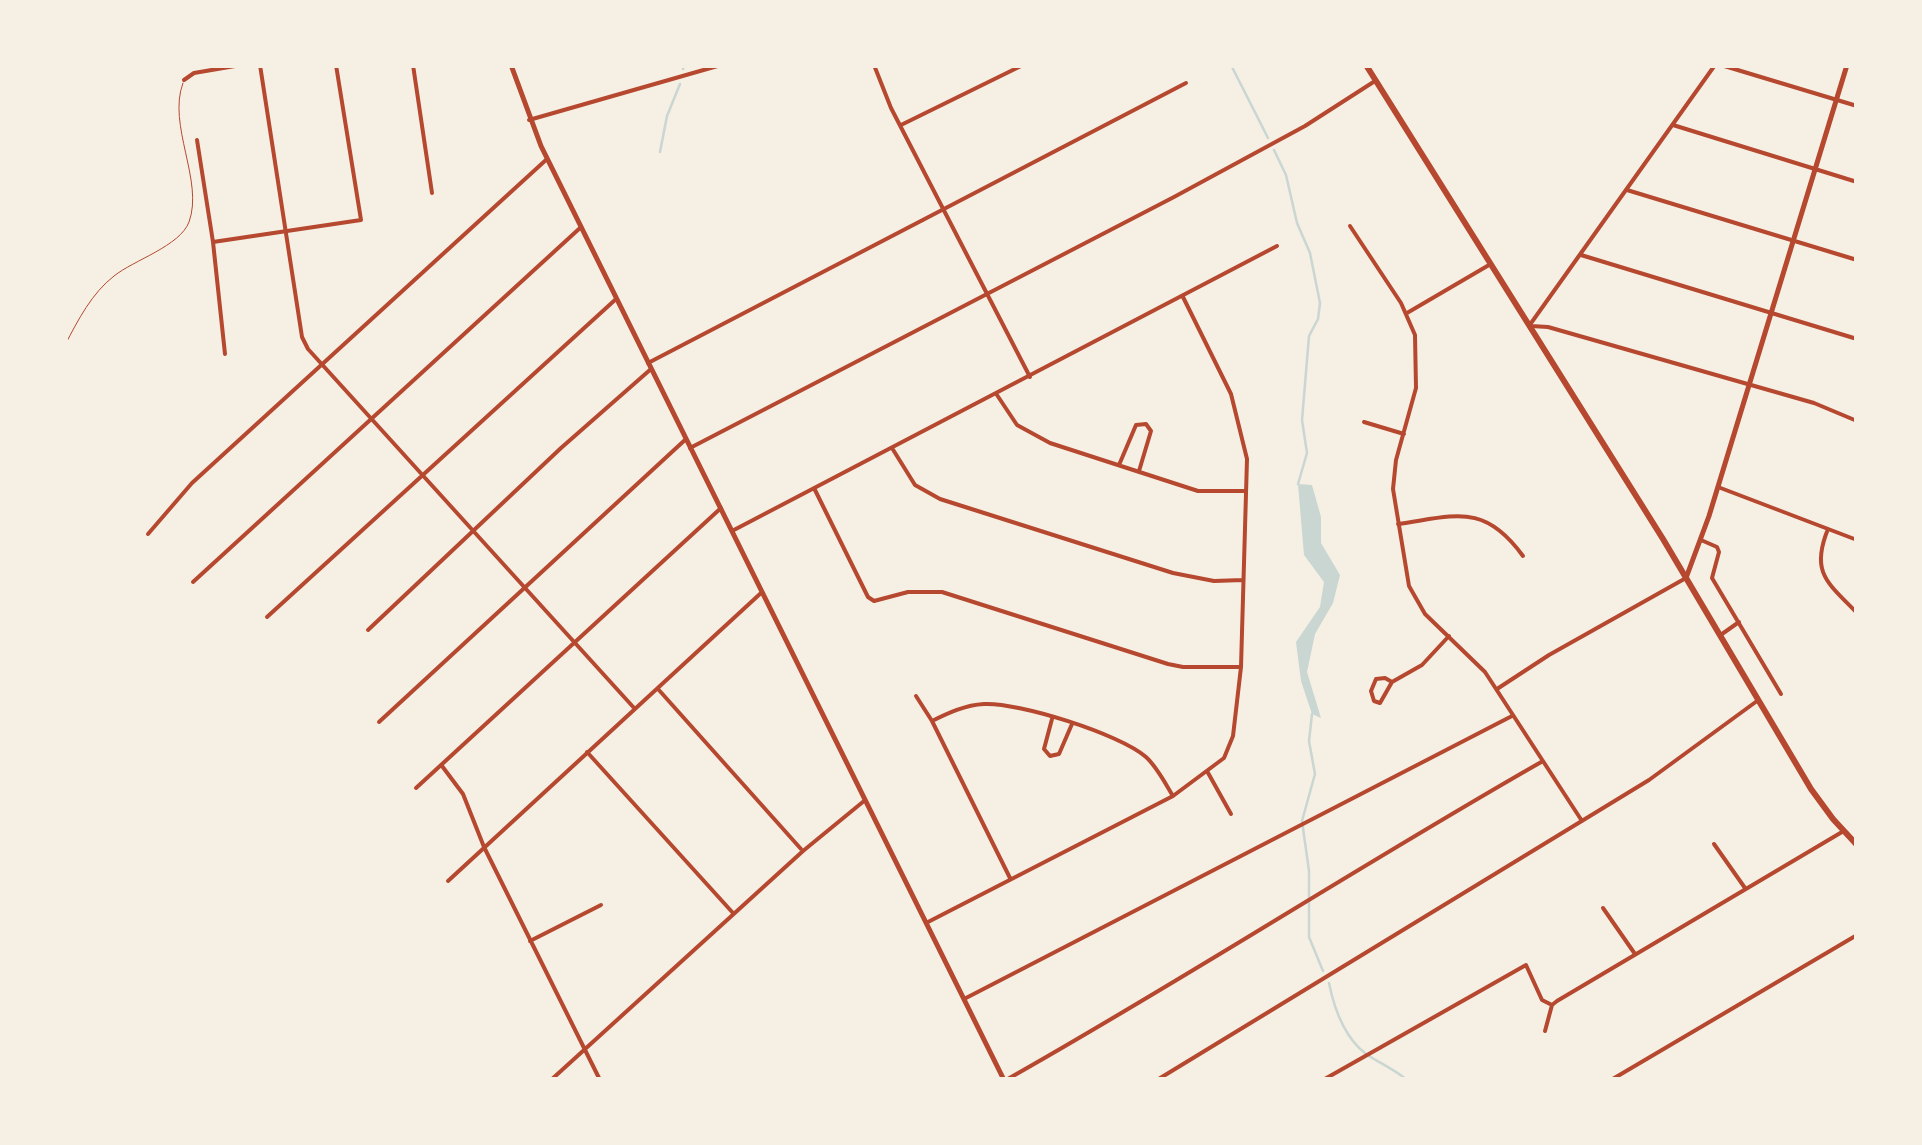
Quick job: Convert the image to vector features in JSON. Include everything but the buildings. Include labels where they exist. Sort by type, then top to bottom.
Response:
[{"type":"main road","points":[[1366,65],[1721,634],[1811,788],[1857,845]]},
{"type":"street","points":[[184,80],[194,74],[241,65]]},
{"type":"street","points":[[260,65],[302,336],[320,364],[635,709]]},
{"type":"street","points":[[213,242],[361,220],[336,65]]},
{"type":"street","points":[[413,65],[432,194]]},
{"type":"street","points":[[512,65],[547,159],[1005,1080],[1543,761]]},
{"type":"street","points":[[530,120],[721,65]]},
{"type":"street","points":[[874,65],[900,125],[1030,376]]},
{"type":"street","points":[[900,125],[1023,65]]},
{"type":"street","points":[[1529,326],[1718,65],[1857,106]]},
{"type":"street","points":[[1498,690],[1549,656],[1686,578],[1847,65]]},
{"type":"street","points":[[690,448],[1174,198],[1305,126],[1376,81]]},
{"type":"street","points":[[368,630],[650,366],[1186,84]]},
{"type":"street","points":[[1673,125],[1857,182]]},
{"type":"street","points":[[197,140],[225,354]]},
{"type":"street","points":[[148,534],[192,483],[547,159]]},
{"type":"street","points":[[1627,190],[1857,260]]},
{"type":"street","points":[[1350,226],[1407,313],[1415,335],[1417,376],[1396,460],[1393,489],[1409,586],[1416,601],[1448,636],[1475,658],[1582,822]]},
{"type":"street","points":[[193,582],[581,227]]},
{"type":"street","points":[[732,531],[1277,246]]},
{"type":"street","points":[[1581,255],[1857,340]]},
{"type":"street","points":[[1407,313],[1490,264]]},
{"type":"street","points":[[928,922],[1173,796],[1224,758],[1233,736],[1241,666],[1246,452],[1236,409],[1183,297]]},
{"type":"street","points":[[267,618],[616,298]]},
{"type":"street","points":[[1529,326],[1548,327],[1814,403],[1857,421]]},
{"type":"street","points":[[998,394],[1010,416],[1026,432],[1207,493],[1246,491]]},
{"type":"street","points":[[1364,422],[1404,434]]},
{"type":"street","points":[[1120,466],[1136,425],[1146,424],[1151,431],[1139,472]]},
{"type":"street","points":[[379,722],[686,439]]},
{"type":"street","points":[[892,448],[915,485],[940,499],[1182,576],[1243,580]]},
{"type":"street","points":[[1718,486],[1857,540]]},
{"type":"street","points":[[814,488],[868,597],[883,600],[913,591],[942,592],[1168,664],[1241,666]]},
{"type":"street","points":[[416,788],[721,508]]},
{"type":"street","points":[[1398,524],[1469,514],[1504,534],[1524,556]]},
{"type":"street","points":[[1828,529],[1819,554],[1821,569],[1829,584],[1857,613]]},
{"type":"street","points":[[1700,540],[1718,547],[1712,578],[1781,694]]},
{"type":"street","points":[[448,880],[763,591]]},
{"type":"street","points":[[1721,634],[1738,622]]},
{"type":"street","points":[[1392,682],[1376,678],[1371,686],[1374,700],[1380,704],[1392,682],[1422,665],[1448,636]]},
{"type":"street","points":[[658,688],[803,851]]},
{"type":"street","points":[[916,696],[1010,878]]},
{"type":"street","points":[[1157,1080],[1666,769],[1760,699]]},
{"type":"street","points":[[932,721],[962,708],[984,704],[1008,705],[1072,724],[1136,750],[1150,762],[1173,796]]},
{"type":"street","points":[[966,998],[1512,716]]},
{"type":"street","points":[[1052,718],[1044,749],[1050,756],[1059,754],[1072,724]]},
{"type":"street","points":[[587,752],[734,913]]},
{"type":"street","points":[[442,766],[462,794],[484,847],[600,1080]]},
{"type":"street","points":[[1207,771],[1231,814]]},
{"type":"street","points":[[551,1080],[803,851],[866,800]]},
{"type":"street","points":[[1545,1031],[1552,1005],[1843,831]]},
{"type":"street","points":[[1714,844],[1745,888]]},
{"type":"street","points":[[530,941],[601,906]]},
{"type":"street","points":[[1604,908],[1635,954]]},
{"type":"street","points":[[1612,1080],[1857,935]]},
{"type":"street","points":[[1323,1080],[1526,965],[1542,1000],[1552,1005]]},
{"type":"lane","points":[[65,345],[92,299],[111,278],[174,240],[189,221],[189,178],[179,96],[184,80]]},
{"type":"shaded area","points":[[1298,484],[1312,485],[1321,517],[1321,543],[1340,575],[1333,603],[1315,634],[1307,672],[1321,718],[1312,714],[1301,681],[1296,642],[1320,607],[1324,582],[1304,555]]},
{"type":"waterway","points":[[683,69],[684,65]]},
{"type":"waterway","points":[[1231,65],[1268,138]]},
{"type":"waterway","points":[[660,152],[667,116],[680,84]]},
{"type":"waterway","points":[[1274,150],[1286,175],[1297,223],[1310,253],[1320,303],[1318,319],[1309,336],[1302,420],[1307,453],[1298,484]]},
{"type":"waterway","points":[[1312,714],[1309,741],[1315,774],[1302,821],[1309,871],[1309,937],[1323,971]]},
{"type":"waterway","points":[[1329,983],[1337,1012],[1352,1039],[1366,1054],[1407,1080]]}]
